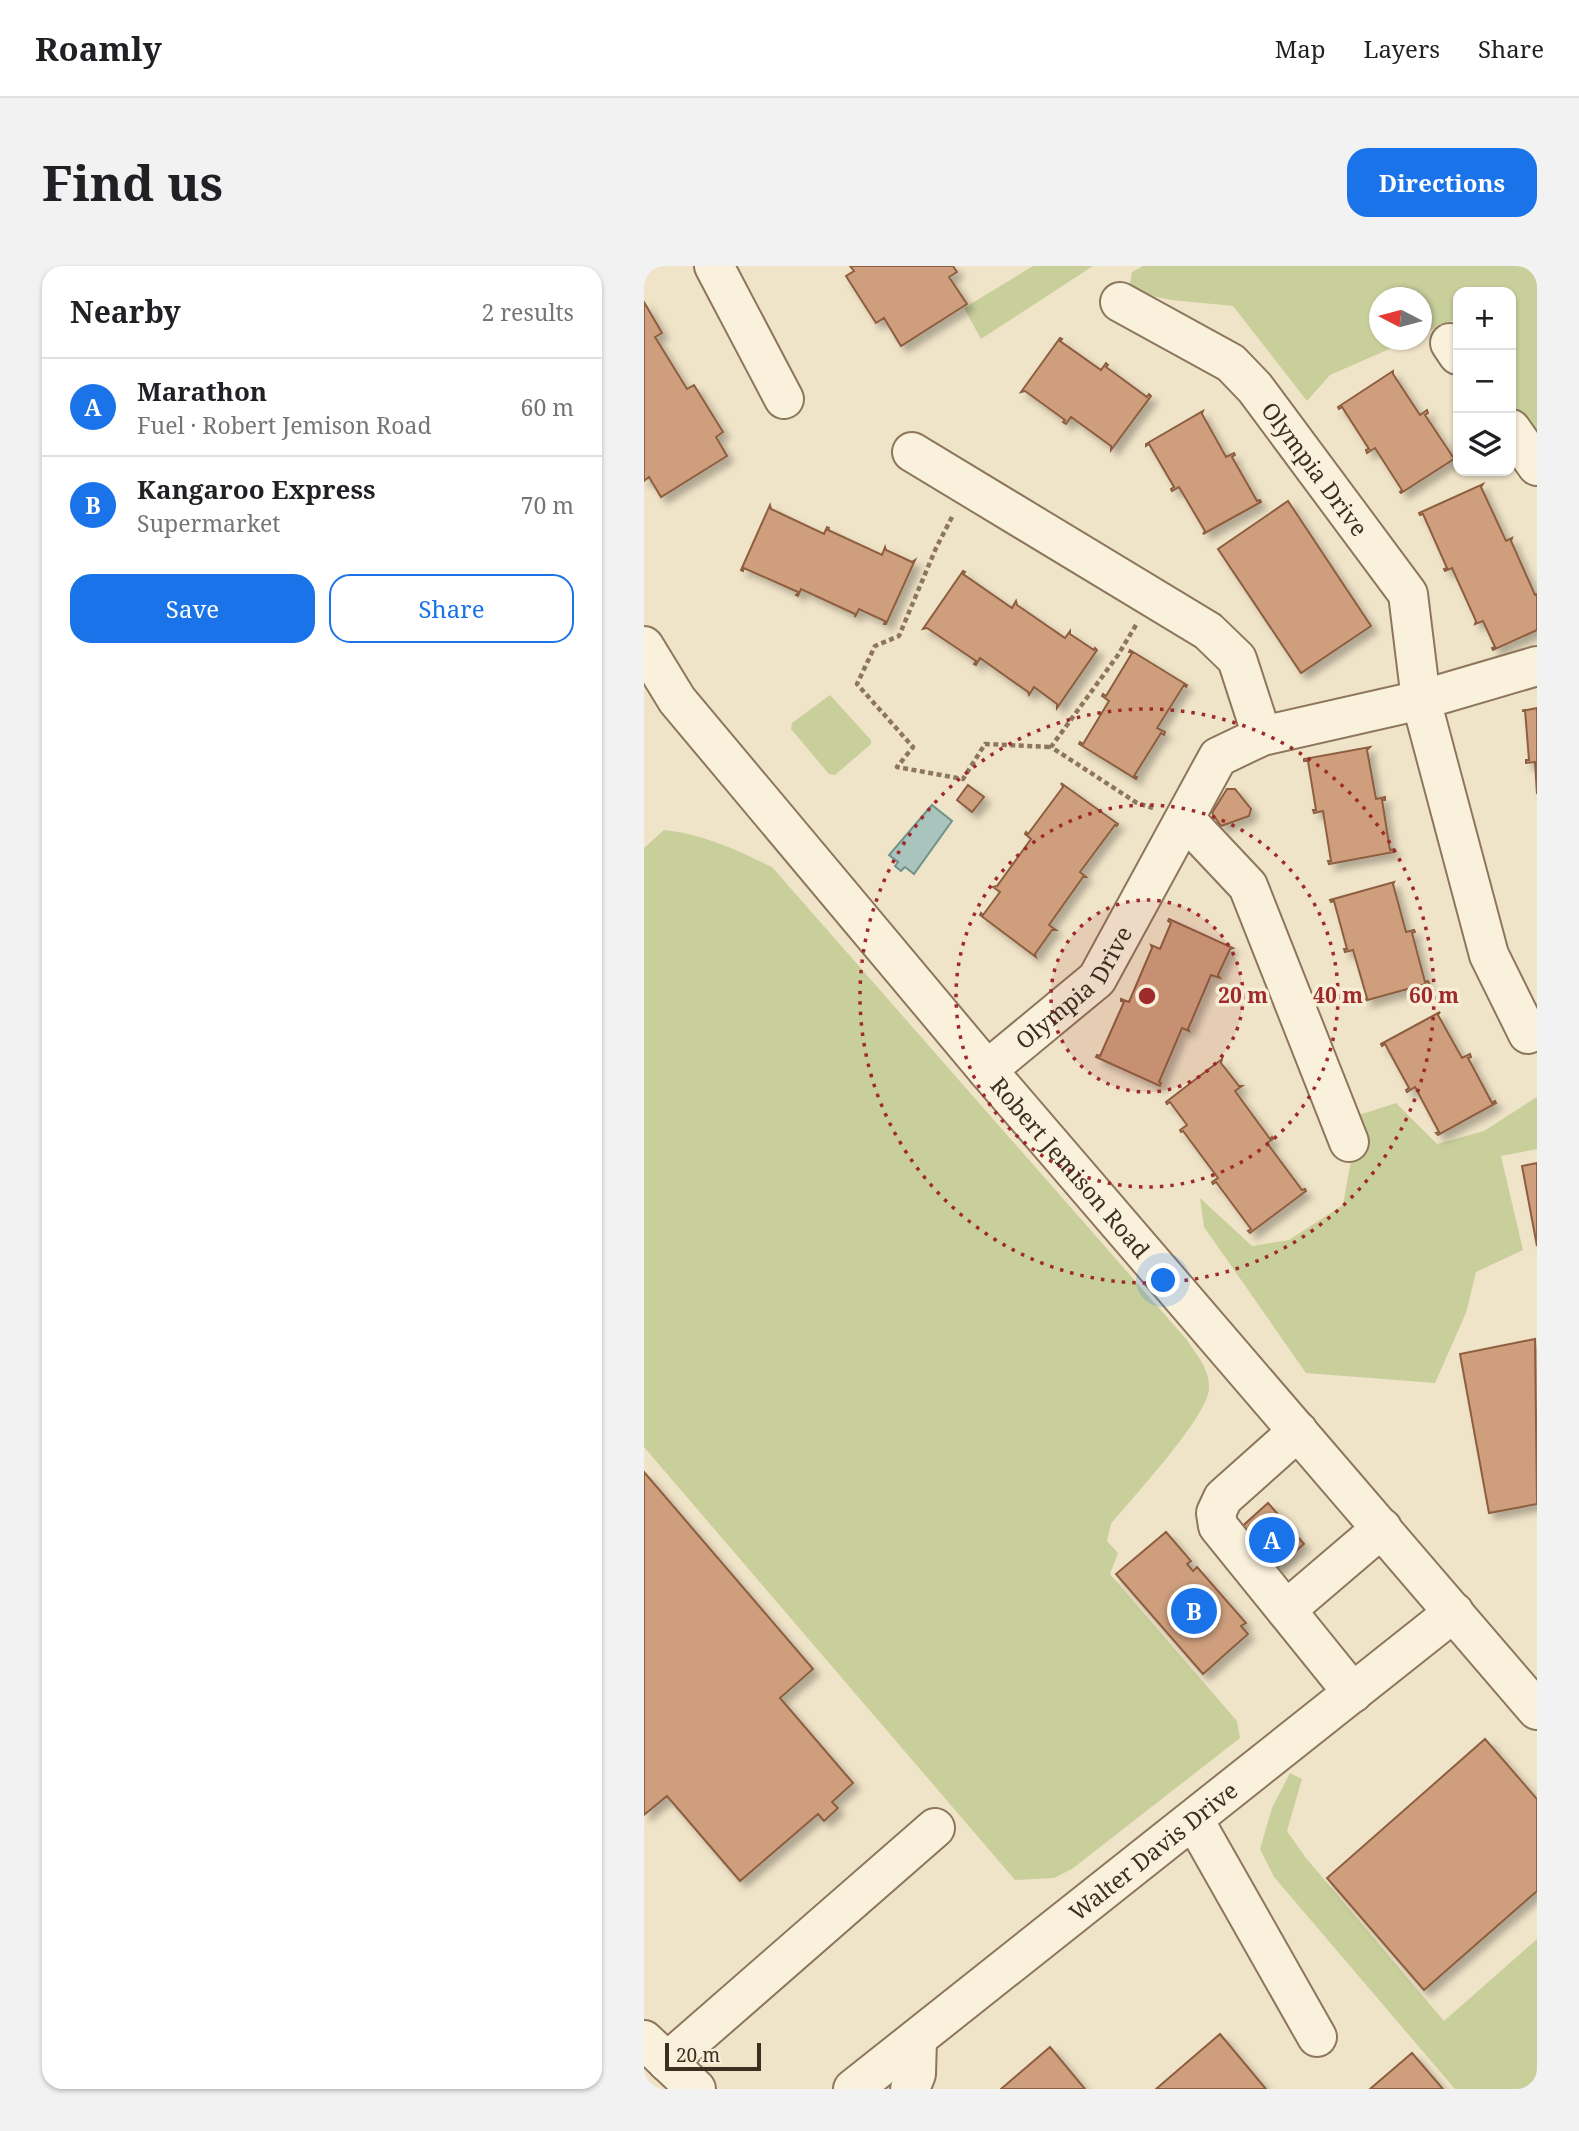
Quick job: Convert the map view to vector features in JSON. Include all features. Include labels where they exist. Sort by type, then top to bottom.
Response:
[{"type":"street","points":[[714,266],[784,399]]},
{"type":"street","name":"Olympia Drive","points":[[1121,302],[1231,363],[1255,388],[1408,594],[1421,700],[1489,955],[1528,1034]]},
{"type":"street","points":[[1516,436],[1537,466]]},
{"type":"street","points":[[912,452],[1208,631],[1237,660],[1262,736]]},
{"type":"street","name":"Robert Jemison Road","points":[[644,646],[677,700],[987,1070],[1537,1710]]},
{"type":"street","name":"Olympia Drive","points":[[987,1070],[1097,979],[1218,757],[1262,736],[1421,700],[1537,666]]},
{"type":"street","points":[[1185,819],[1248,886],[1349,1142]]},
{"type":"street","points":[[1298,1431],[1223,1498],[1216,1513],[1218,1526],[1353,1693]]},
{"type":"street","points":[[1286,1610],[1382,1528]]},
{"type":"street","name":"Walter Davis Drive","points":[[853,2089],[1454,1612]]},
{"type":"street","points":[[1194,1820],[1317,2037]]},
{"type":"street","points":[[696,2089],[656,2051],[935,1828]]},
{"type":"street","points":[[910,2089],[916,2074],[916,2039]]},
{"type":"path","points":[[968,486],[936,548],[899,636],[875,646],[857,684],[913,747],[897,767],[963,779],[985,744],[1051,747],[1137,803],[1185,819]]},
{"type":"path","points":[[1051,747],[1118,655],[1153,598]]},
{"type":"green space","points":[[1033,266],[1093,266],[981,339],[964,308]]},
{"type":"green space","points":[[1143,266],[1537,266],[1537,438],[1516,406],[1516,287],[1453,287],[1453,320],[1432,330],[1432,287],[1369,287],[1369,350],[1387,350],[1330,375],[1307,401],[1233,306],[1171,300],[1129,291],[1132,272]]},
{"type":"green space","points":[[830,695],[871,740],[871,744],[835,775],[829,774],[791,729],[792,723]]},
{"type":"green space","points":[[664,830],[706,839],[772,867],[1187,1340],[1207,1375],[1209,1388],[1206,1401],[1196,1418],[1168,1457],[1111,1524],[1107,1541],[1118,1553],[1110,1574],[1237,1721],[1240,1738],[1072,1869],[1054,1878],[1015,1880],[644,1447],[644,848]]},
{"type":"green space","points":[[1537,1097],[1537,1149],[1501,1156],[1523,1250],[1476,1272],[1466,1313],[1435,1383],[1306,1373],[1204,1227],[1200,1198],[1252,1246],[1289,1240],[1343,1205],[1359,1115],[1396,1103],[1437,1144],[1484,1131]]},
{"type":"green space","points":[[1290,1773],[1302,1779],[1287,1831],[1306,1858],[1444,2021],[1537,1939],[1537,2089],[1455,2089],[1274,1877],[1260,1849],[1272,1808]]},
{"type":"water","points":[[932,805],[952,821],[914,874],[905,867],[901,871],[895,866],[898,862],[889,855]]},
{"type":"building","points":[[850,266],[953,266],[957,272],[949,277],[967,304],[901,346],[884,318],[876,323],[846,276],[854,271]]},
{"type":"building","points":[[644,302],[662,333],[655,337],[687,389],[694,385],[723,432],[716,437],[727,456],[661,497],[649,477],[644,481]]},
{"type":"building","points":[[1060,338],[1060,341],[1101,370],[1106,363],[1106,367],[1147,397],[1149,394],[1151,396],[1111,450],[1111,446],[1071,417],[1066,424],[1063,422],[1065,420],[1025,391],[1021,392]]},
{"type":"building","points":[[1393,371],[1420,415],[1427,410],[1425,415],[1453,460],[1401,493],[1402,490],[1375,448],[1367,453],[1366,450],[1369,449],[1342,407],[1338,407]]},
{"type":"building","points":[[1203,411],[1202,414],[1226,457],[1234,453],[1232,457],[1257,501],[1261,502],[1203,534],[1205,531],[1179,487],[1172,491],[1174,487],[1149,444],[1146,444]]},
{"type":"building","points":[[1483,484],[1481,487],[1506,541],[1512,538],[1535,595],[1537,594],[1537,630],[1493,650],[1495,647],[1483,621],[1475,624],[1452,568],[1445,571],[1447,568],[1423,514],[1419,513]]},
{"type":"building","points":[[1288,501],[1371,626],[1301,673],[1218,549]]},
{"type":"building","points":[[770,505],[771,509],[824,534],[827,527],[828,530],[882,555],[885,547],[886,550],[912,562],[915,560],[886,624],[885,621],[859,609],[855,617],[855,614],[801,589],[798,596],[798,592],[744,568],[741,570]]},
{"type":"building","points":[[963,571],[963,574],[1012,608],[1016,601],[1017,605],[1065,638],[1070,631],[1070,634],[1097,650],[1057,708],[1057,704],[1034,687],[1029,695],[980,658],[976,665],[974,664],[976,661],[927,628],[923,629]]},
{"type":"building","points":[[1130,650],[1187,685],[1184,685],[1157,728],[1165,732],[1164,735],[1161,733],[1134,776],[1136,779],[1079,744],[1083,744],[1109,701],[1102,696],[1106,696],[1132,653]]},
{"type":"building","points":[[1537,708],[1537,794],[1535,762],[1526,763],[1526,760],[1529,760],[1525,710]]},
{"type":"building","points":[[1370,747],[1367,750],[1376,799],[1385,797],[1385,800],[1382,800],[1390,850],[1394,849],[1394,852],[1329,864],[1328,861],[1331,861],[1323,811],[1314,813],[1313,810],[1316,810],[1308,761],[1304,759]]},
{"type":"building","points":[[1061,783],[1118,824],[1080,872],[1086,877],[1083,877],[1049,925],[1056,930],[1052,930],[1035,954],[1036,957],[980,915],[983,915],[1000,892],[993,887],[997,886],[1031,839],[1026,832],[1028,834],[1063,787]]},
{"type":"building","points":[[968,785],[984,797],[972,812],[957,800]]},
{"type":"building","points":[[1227,789],[1235,789],[1251,809],[1249,816],[1221,826],[1212,813]]},
{"type":"building","points":[[1394,882],[1406,932],[1415,932],[1412,933],[1425,982],[1429,983],[1364,1001],[1367,998],[1353,950],[1345,952],[1344,949],[1347,949],[1334,901],[1330,900]]},
{"type":"building","points":[[1169,919],[1233,948],[1230,949],[1218,975],[1220,978],[1211,975],[1189,1031],[1182,1028],[1159,1082],[1160,1086],[1096,1057],[1100,1056],[1124,1002],[1121,999],[1129,1002],[1151,945],[1160,949],[1171,923]]},
{"type":"building","points":[[1440,1012],[1438,1015],[1462,1058],[1470,1054],[1471,1057],[1468,1058],[1492,1103],[1496,1103],[1438,1135],[1436,1133],[1439,1132],[1415,1087],[1407,1092],[1409,1088],[1385,1044],[1381,1044]]},
{"type":"building","points":[[1222,1059],[1221,1063],[1239,1086],[1242,1086],[1235,1091],[1270,1139],[1272,1137],[1267,1143],[1302,1190],[1306,1191],[1250,1233],[1248,1231],[1251,1229],[1216,1182],[1213,1184],[1218,1178],[1183,1131],[1181,1132],[1187,1125],[1170,1102],[1166,1102]]},
{"type":"building","points":[[1537,1163],[1537,1246],[1522,1166]]},
{"type":"building","points":[[1535,1339],[1537,1504],[1489,1513],[1460,1354]]},
{"type":"building","points":[[644,1472],[813,1669],[780,1698],[853,1783],[832,1802],[838,1808],[824,1821],[818,1814],[740,1881],[667,1796],[644,1815]]},
{"type":"building","points":[[1268,1503],[1304,1544],[1274,1570],[1238,1530]]},
{"type":"building","points":[[1166,1532],[1191,1561],[1187,1564],[1193,1571],[1197,1567],[1246,1623],[1241,1626],[1248,1634],[1203,1674],[1116,1574]]},
{"type":"building","points":[[1485,1739],[1537,1799],[1537,1891],[1424,1990],[1327,1878]]},
{"type":"building","points":[[1220,2034],[1266,2089],[1156,2089]]},
{"type":"building","points":[[1050,2047],[1085,2089],[1001,2089]]},
{"type":"building","points":[[1412,2053],[1443,2089],[1370,2089]]},
{"type":"place","name":"Marathon","points":[[1272,1540]]},
{"type":"place","name":"Kangaroo Express","points":[[1194,1611]]}]
